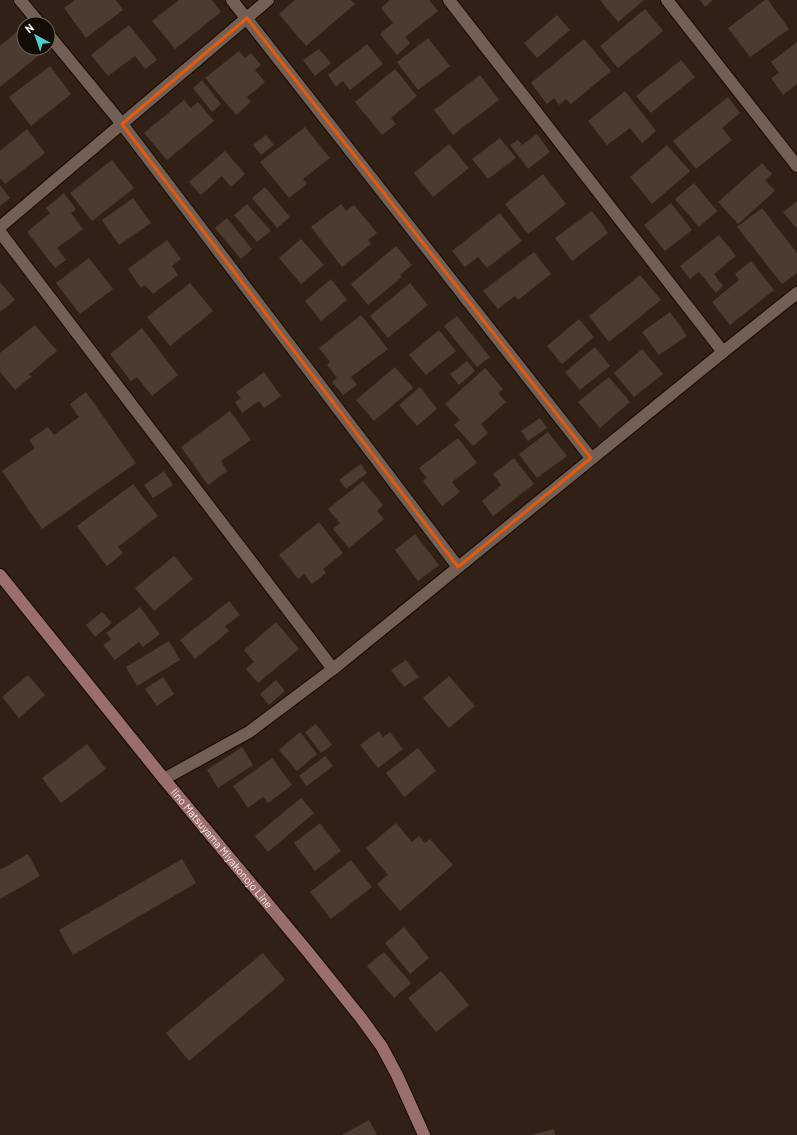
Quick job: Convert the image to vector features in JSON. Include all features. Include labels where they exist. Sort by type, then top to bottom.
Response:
[{"type":"main road","name":"Iino Matsuyama Miyakonojo Line","points":[[0,575],[361,1018],[382,1048],[397,1075],[424,1135]]},
{"type":"street","points":[[20,0],[33,16]]},
{"type":"street","points":[[232,0],[591,458]]},
{"type":"street","points":[[0,227],[268,0]]},
{"type":"street","points":[[449,0],[723,352]]},
{"type":"street","points":[[667,0],[797,166]]},
{"type":"street","points":[[56,44],[122,124],[458,567]]},
{"type":"street","points":[[0,232],[332,669]]},
{"type":"street","points":[[164,778],[249,732],[332,669],[591,458],[797,293]]},
{"type":"highlighted area","points":[[247,18],[591,458],[458,567],[122,124]]},
{"type":"building","points":[[75,0],[116,0],[123,10],[86,38],[64,8]]},
{"type":"building","points":[[179,0],[212,0],[221,12],[175,49],[152,21]]},
{"type":"building","points":[[295,0],[351,0],[355,4],[306,46],[279,14]]},
{"type":"building","points":[[390,0],[429,0],[438,11],[405,37],[410,43],[397,55],[380,34],[393,23],[381,8]]},
{"type":"building","points":[[600,0],[644,0],[618,22]]},
{"type":"building","points":[[700,0],[713,0],[705,7]]},
{"type":"building","points":[[765,0],[768,0],[789,29],[750,57],[728,28]]},
{"type":"building","points":[[645,9],[663,31],[618,68],[600,46]]},
{"type":"building","points":[[557,15],[570,30],[537,58],[524,43]]},
{"type":"building","points":[[129,25],[157,60],[145,69],[135,56],[108,76],[91,55]]},
{"type":"building","points":[[16,33],[16,56],[38,56],[0,87],[0,46]]},
{"type":"building","points":[[428,38],[450,66],[418,90],[397,62]]},
{"type":"building","points":[[584,39],[611,71],[571,104],[566,99],[559,105],[554,98],[547,104],[531,83]]},
{"type":"building","points":[[797,42],[797,84],[783,95],[771,78],[779,73],[771,62]]},
{"type":"building","points":[[367,44],[383,64],[350,90],[343,81],[336,87],[328,75]]},
{"type":"building","points":[[319,49],[331,63],[315,76],[303,60]]},
{"type":"building","points":[[239,51],[245,58],[251,53],[261,65],[255,70],[265,82],[247,97],[251,102],[236,115],[205,78]]},
{"type":"building","points":[[681,60],[695,77],[651,113],[636,96]]},
{"type":"building","points":[[50,66],[71,94],[31,126],[9,97]]},
{"type":"building","points":[[395,69],[417,96],[391,118],[396,124],[382,135],[355,102]]},
{"type":"building","points":[[480,75],[499,100],[453,135],[434,110]]},
{"type":"building","points":[[202,80],[221,104],[212,112],[193,88]]},
{"type":"building","points":[[625,91],[656,131],[642,143],[630,128],[607,145],[588,121]]},
{"type":"building","points":[[728,97],[740,113],[722,128],[732,140],[696,169],[673,141]]},
{"type":"building","points":[[184,100],[191,108],[198,102],[214,121],[167,160],[144,133]]},
{"type":"building","points":[[305,127],[330,158],[303,179],[307,184],[289,198],[260,162]]},
{"type":"building","points":[[27,129],[45,153],[5,184],[0,178],[0,151]]},
{"type":"building","points":[[537,134],[550,152],[528,169],[510,145],[518,140],[522,145]]},
{"type":"building","points":[[266,135],[274,145],[261,155],[253,145]]},
{"type":"building","points":[[500,138],[516,158],[488,179],[472,159]]},
{"type":"building","points":[[449,144],[469,168],[433,197],[414,173]]},
{"type":"building","points":[[667,145],[690,171],[652,204],[630,177]]},
{"type":"building","points":[[225,151],[245,174],[231,187],[222,176],[201,195],[189,182]]},
{"type":"building","points":[[112,160],[134,188],[92,221],[70,193]]},
{"type":"building","points":[[762,163],[772,174],[765,180],[775,191],[738,224],[718,202]]},
{"type":"building","points":[[543,174],[566,204],[528,234],[505,204]]},
{"type":"building","points":[[694,183],[717,211],[699,227],[675,199]]},
{"type":"building","points":[[0,185],[10,198],[0,206]]},
{"type":"building","points":[[265,187],[290,217],[277,228],[252,198]]},
{"type":"building","points":[[64,193],[76,209],[71,213],[83,229],[57,248],[66,260],[55,268],[27,232],[50,213],[46,208]]},
{"type":"building","points":[[133,198],[151,223],[119,245],[102,220]]},
{"type":"building","points":[[797,201],[797,227],[796,228],[783,212]]},
{"type":"building","points":[[671,203],[692,230],[665,251],[644,225]]},
{"type":"building","points":[[247,204],[271,231],[257,242],[234,215]]},
{"type":"building","points":[[341,204],[346,211],[354,205],[377,233],[368,240],[371,244],[342,267],[311,227]]},
{"type":"building","points":[[762,208],[797,253],[797,273],[782,284],[737,227]]},
{"type":"building","points":[[592,211],[608,233],[572,261],[555,238]]},
{"type":"building","points":[[500,213],[522,241],[487,268],[478,257],[465,267],[452,251]]},
{"type":"building","points":[[227,218],[252,249],[241,259],[215,228]]},
{"type":"building","points":[[719,235],[736,256],[714,274],[723,286],[716,293],[699,272],[690,279],[680,266]]},
{"type":"building","points":[[301,239],[324,265],[301,284],[279,258]]},
{"type":"building","points":[[167,240],[181,259],[172,266],[178,275],[153,294],[145,285],[141,288],[128,269]]},
{"type":"building","points":[[396,246],[412,265],[400,275],[402,277],[368,305],[351,284]]},
{"type":"building","points":[[534,252],[551,274],[518,300],[515,296],[498,309],[483,291]]},
{"type":"building","points":[[89,258],[113,289],[80,314],[56,283]]},
{"type":"building","points":[[751,261],[774,290],[730,325],[712,302],[739,280],[735,274]]},
{"type":"building","points":[[640,275],[661,300],[609,342],[589,316]]},
{"type":"building","points":[[331,279],[347,300],[321,321],[305,301]]},
{"type":"building","points":[[0,282],[15,300],[0,312]]},
{"type":"building","points":[[190,283],[213,311],[170,346],[147,317]]},
{"type":"building","points":[[410,283],[428,305],[388,338],[370,316]]},
{"type":"building","points":[[670,312],[687,336],[659,355],[642,332]]},
{"type":"building","points":[[361,315],[388,349],[351,377],[357,385],[343,395],[332,382],[337,378],[327,365],[330,362],[319,348]]},
{"type":"building","points":[[457,316],[490,357],[477,367],[444,326]]},
{"type":"building","points":[[579,319],[594,337],[562,364],[547,346]]},
{"type":"building","points":[[35,325],[57,351],[28,375],[32,376],[15,390],[0,372],[0,353]]},
{"type":"building","points":[[142,328],[178,375],[152,396],[137,377],[131,381],[110,354]]},
{"type":"building","points":[[439,330],[456,351],[426,375],[409,355]]},
{"type":"building","points":[[595,347],[610,366],[580,390],[565,372]]},
{"type":"building","points":[[642,349],[663,374],[634,397],[614,373]]},
{"type":"building","points":[[467,361],[475,371],[459,385],[450,374]]},
{"type":"building","points":[[395,367],[413,388],[374,421],[356,400]]},
{"type":"building","points":[[485,368],[503,389],[498,393],[506,402],[481,424],[488,433],[473,446],[454,425],[460,420],[445,404]]},
{"type":"building","points":[[264,372],[281,396],[264,408],[259,401],[242,413],[235,402],[241,398],[236,392]]},
{"type":"building","points":[[609,377],[630,402],[600,428],[578,402]]},
{"type":"building","points":[[420,387],[437,409],[417,426],[399,405]]},
{"type":"building","points":[[86,392],[136,463],[42,529],[2,471],[35,448],[29,440],[48,427],[54,435],[79,417],[70,404]]},
{"type":"building","points":[[230,411],[251,440],[221,461],[227,471],[208,485],[181,447]]},
{"type":"building","points":[[540,418],[547,428],[528,441],[521,431]]},
{"type":"building","points":[[548,432],[567,456],[537,478],[519,454]]},
{"type":"building","points":[[458,438],[477,463],[452,482],[460,492],[442,506],[423,481],[427,478],[419,468]]},
{"type":"building","points":[[514,458],[534,484],[493,516],[482,501],[501,485],[493,474]]},
{"type":"building","points":[[361,464],[367,473],[346,489],[339,480]]},
{"type":"building","points":[[164,471],[173,485],[153,498],[144,485]]},
{"type":"building","points":[[363,481],[383,505],[377,511],[384,519],[349,548],[333,529],[340,523],[328,509]]},
{"type":"building","points":[[133,484],[158,516],[118,547],[123,553],[107,566],[77,526]]},
{"type":"building","points":[[319,522],[343,553],[323,569],[326,573],[312,584],[304,574],[298,579],[279,555]]},
{"type":"building","points":[[415,534],[439,565],[418,581],[395,550]]},
{"type":"building","points":[[174,556],[193,579],[154,611],[135,588]]},
{"type":"building","points":[[229,601],[240,615],[225,626],[229,631],[195,659],[180,640]]},
{"type":"building","points":[[140,607],[160,634],[143,647],[139,642],[115,660],[103,645],[111,639],[106,633]]},
{"type":"building","points":[[102,612],[112,623],[95,637],[86,625]]},
{"type":"building","points":[[276,622],[299,649],[258,683],[246,669],[254,662],[244,650]]},
{"type":"building","points":[[169,641],[180,660],[137,686],[126,667]]},
{"type":"building","points":[[406,660],[419,677],[404,687],[391,670]]},
{"type":"building","points":[[28,675],[45,695],[19,718],[2,697]]},
{"type":"building","points":[[449,676],[475,706],[449,728],[423,698]]},
{"type":"building","points":[[163,677],[174,694],[157,706],[145,689]]},
{"type":"building","points":[[276,680],[285,691],[269,705],[260,694]]},
{"type":"building","points":[[316,724],[332,745],[321,753],[305,732]]},
{"type":"building","points":[[379,731],[383,737],[390,732],[403,749],[378,768],[360,745]]},
{"type":"building","points":[[300,732],[317,754],[297,771],[279,750]]},
{"type":"building","points":[[87,744],[106,769],[61,803],[42,778]]},
{"type":"building","points":[[242,747],[253,765],[218,788],[207,770]]},
{"type":"building","points":[[418,748],[436,771],[404,797],[386,773]]},
{"type":"building","points":[[325,756],[333,766],[307,786],[299,776]]},
{"type":"building","points":[[272,758],[292,785],[268,803],[263,797],[248,808],[233,786]]},
{"type":"building","points":[[301,798],[314,813],[268,852],[255,836]]},
{"type":"building","points":[[320,823],[341,851],[315,871],[294,843]]},
{"type":"building","points":[[396,823],[412,842],[419,836],[425,843],[430,839],[453,865],[400,911],[377,884],[388,875],[366,848]]},
{"type":"building","points":[[28,854],[40,876],[0,899],[0,870]]},
{"type":"building","points":[[182,859],[196,883],[73,955],[59,930]]},
{"type":"building","points":[[351,860],[372,887],[331,919],[310,892]]},
{"type":"building","points":[[404,927],[429,958],[410,974],[385,943]]},
{"type":"building","points":[[384,952],[411,983],[394,998],[367,966]]},
{"type":"building","points":[[263,953],[285,980],[189,1061],[166,1033]]},
{"type":"building","points":[[441,971],[469,1005],[436,1032],[408,998]]},
{"type":"building","points":[[369,1120],[377,1135],[342,1135]]},
{"type":"building","points":[[554,1129],[555,1135],[531,1135]]}]
